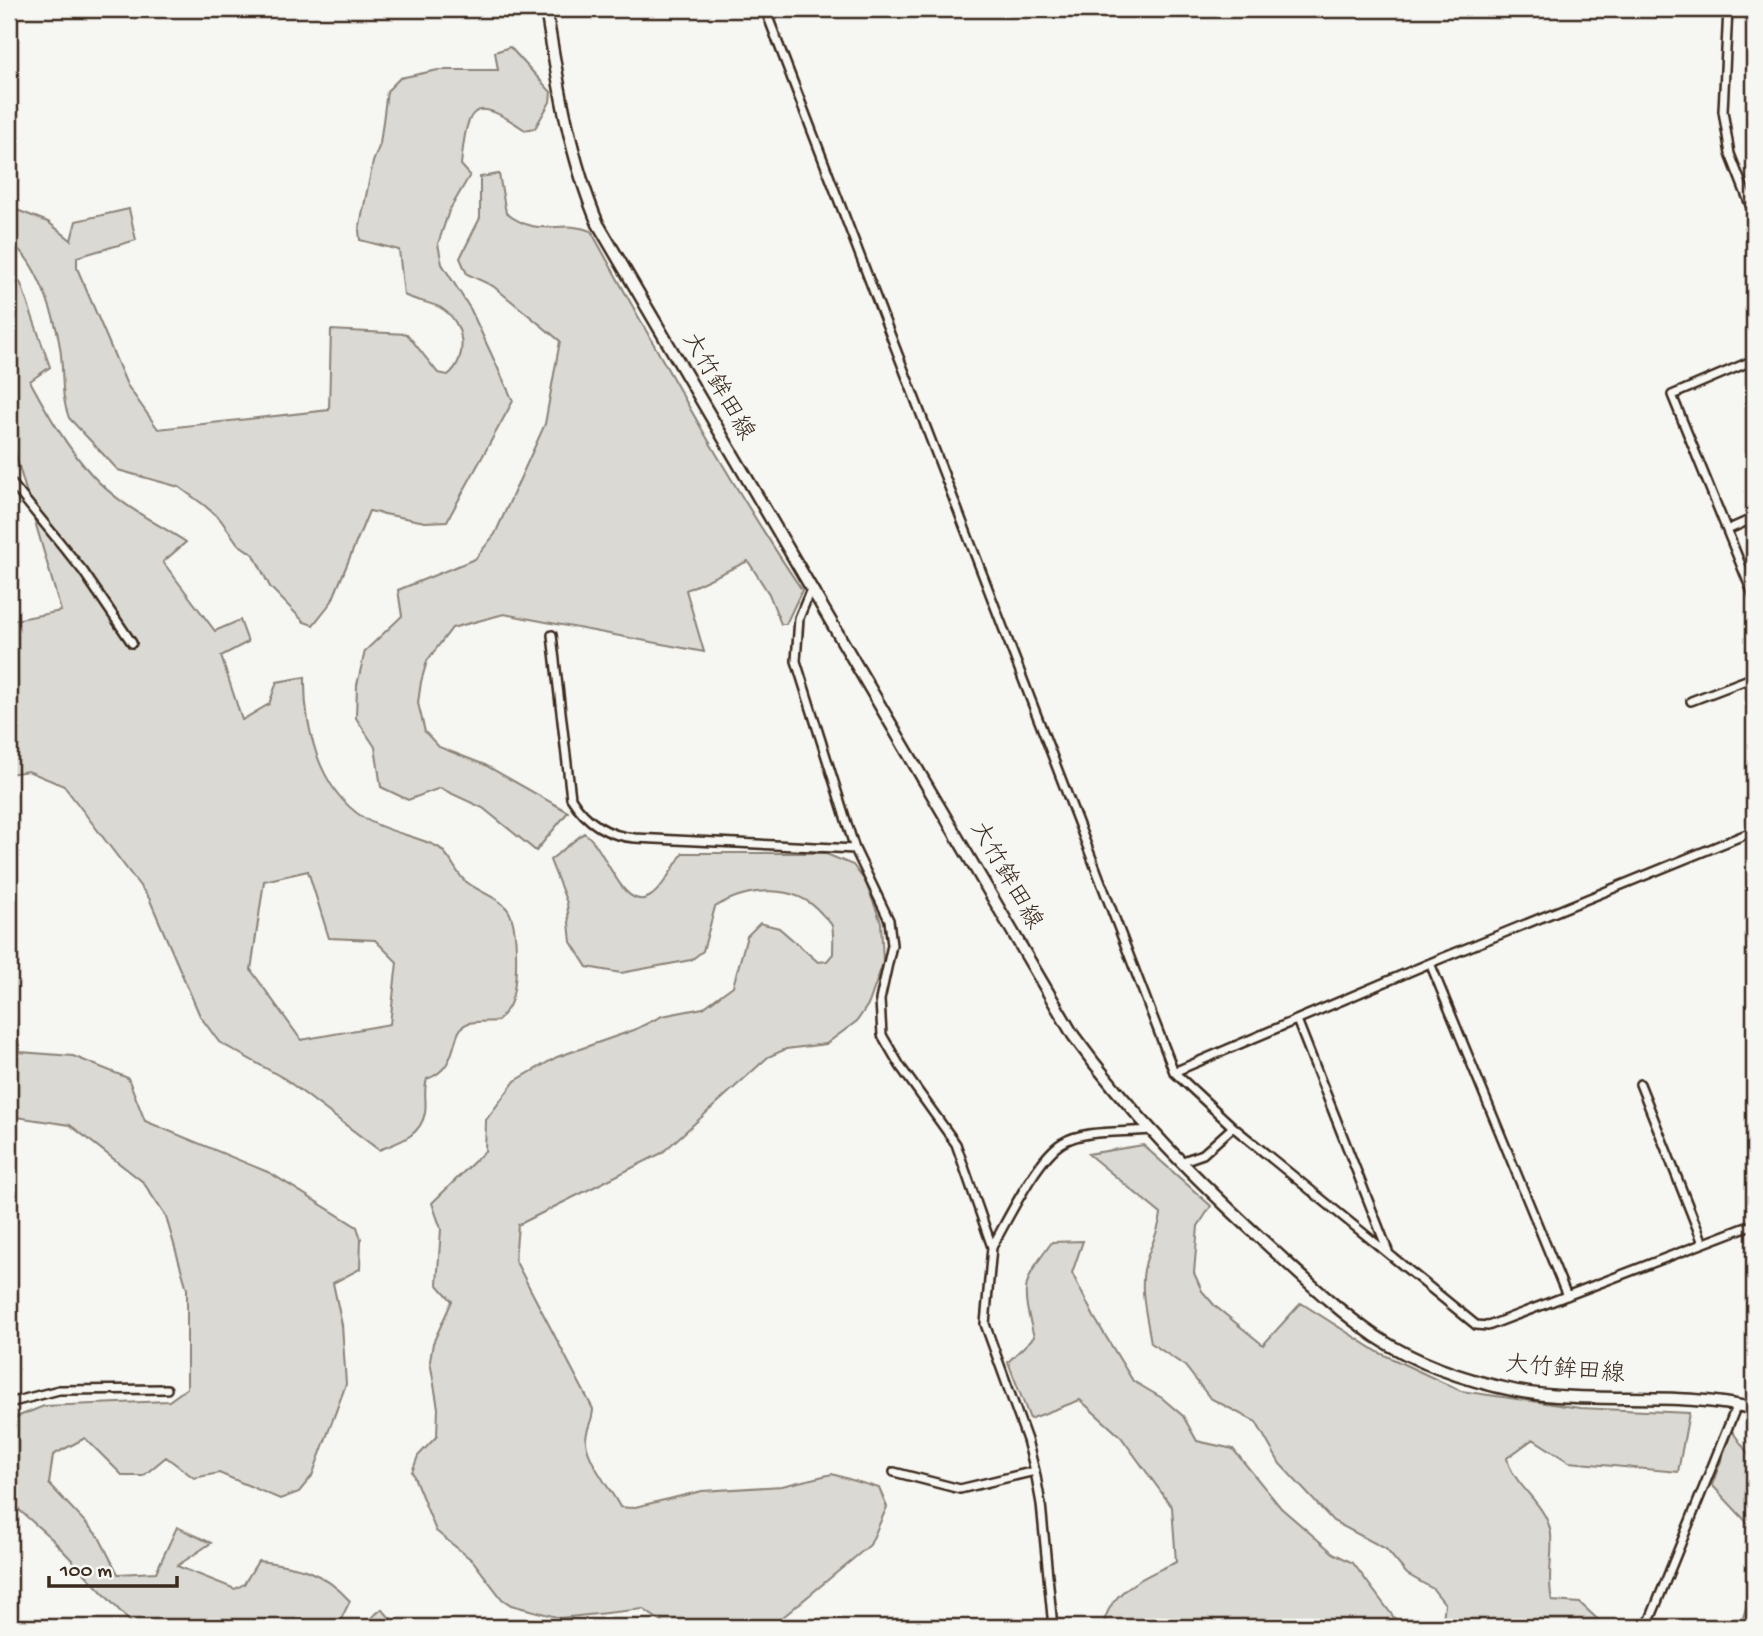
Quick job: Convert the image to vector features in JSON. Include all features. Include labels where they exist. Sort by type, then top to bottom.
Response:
[{"type":"main road","name":"大竹鉾田線","points":[[546,9],[566,127],[578,174],[598,224],[1073,1035],[1149,1130],[1180,1162],[1342,1311],[1376,1336],[1430,1364],[1460,1377],[1521,1391],[1737,1405],[1754,1409]]},
{"type":"street","points":[[765,9],[1174,1072],[1233,1127],[1476,1325],[1488,1326],[1754,1224]]},
{"type":"street","points":[[1728,9],[1723,111],[1730,154],[1754,215]]},
{"type":"street","points":[[850,253],[853,238]]},
{"type":"street","points":[[1754,360],[1672,396],[1754,597]]},
{"type":"street","points":[[9,481],[83,571],[132,643]]},
{"type":"street","points":[[1727,530],[1754,518]]},
{"type":"street","points":[[811,589],[799,618],[796,662],[855,849],[882,902],[891,928],[892,945],[879,1012],[882,1035],[900,1066],[956,1143],[992,1248],[985,1324],[1027,1440],[1035,1471],[1041,1504],[1053,1627]]},
{"type":"street","points":[[552,635],[571,798],[576,807],[604,831],[618,836],[855,849]]},
{"type":"street","points":[[1691,701],[1754,677]]},
{"type":"street","points":[[1174,1072],[1430,962],[1754,831]]},
{"type":"street","points":[[1430,962],[1567,1296]]},
{"type":"street","points":[[1297,1020],[1388,1251]]},
{"type":"street","points":[[1640,1084],[1703,1243]]},
{"type":"street","points":[[1180,1162],[1203,1154],[1233,1127]]},
{"type":"street","points":[[992,1248],[1029,1184],[1063,1142],[1082,1137],[1149,1130]]},
{"type":"street","points":[[9,1403],[60,1390],[167,1389]]},
{"type":"street","points":[[1647,1627],[1737,1405]]},
{"type":"street","points":[[894,1472],[960,1489],[1035,1471]]},
{"type":"shaded area","points":[[510,47],[551,92],[550,102],[535,128],[525,130],[493,112],[475,112],[466,130],[461,165],[470,175],[449,211],[438,244],[442,264],[471,310],[513,401],[447,521],[425,522],[369,511],[332,601],[313,625],[304,622],[270,587],[254,555],[238,544],[220,519],[204,505],[179,487],[118,470],[69,418],[64,401],[61,356],[54,320],[36,273],[18,249],[9,243],[9,207],[48,222],[71,240],[76,221],[129,209],[136,240],[77,257],[77,268],[127,385],[158,429],[329,410],[331,330],[407,334],[438,373],[448,375],[455,368],[461,350],[455,322],[441,308],[404,295],[399,250],[360,240],[359,230],[373,162],[380,144],[387,91],[400,78],[438,70],[498,70],[495,52]]},
{"type":"shaded area","points":[[499,174],[506,213],[518,221],[540,227],[569,227],[591,231],[719,458],[802,590],[786,624],[781,624],[769,594],[748,561],[686,590],[704,652],[504,614],[452,628],[427,661],[421,682],[418,703],[425,732],[439,747],[485,765],[568,812],[536,851],[483,808],[440,788],[408,800],[381,787],[375,747],[356,718],[357,685],[365,651],[402,616],[398,590],[475,559],[495,534],[545,424],[560,341],[493,286],[467,274],[460,258],[480,218],[480,177]]},
{"type":"shaded area","points":[[9,268],[21,284],[50,367],[30,381],[58,430],[103,486],[125,504],[186,542],[163,562],[215,631],[240,620],[248,642],[221,656],[242,720],[269,704],[277,682],[305,677],[307,716],[317,755],[335,791],[348,806],[373,823],[438,847],[464,880],[499,901],[508,910],[514,929],[516,956],[515,984],[509,1006],[498,1021],[472,1022],[458,1033],[445,1066],[427,1079],[425,1113],[419,1128],[408,1138],[379,1150],[285,1079],[219,1042],[200,1016],[149,898],[64,786],[28,771],[9,774],[9,621],[61,611],[9,432]],"holes":[[[308,871],[329,938],[375,940],[397,962],[390,1024],[301,1040],[251,970],[264,881]]]},
{"type":"shaded area","points":[[584,833],[600,851],[622,887],[639,899],[649,897],[659,889],[683,853],[824,853],[853,865],[865,881],[881,922],[883,963],[869,1003],[857,1021],[826,1044],[786,1049],[768,1057],[662,1153],[518,1225],[515,1260],[593,1409],[586,1438],[588,1450],[620,1507],[631,1508],[702,1491],[782,1486],[832,1474],[879,1488],[887,1507],[870,1545],[771,1627],[669,1627],[643,1609],[560,1618],[511,1605],[502,1599],[473,1561],[436,1531],[412,1472],[418,1456],[437,1436],[438,1408],[430,1361],[433,1343],[452,1301],[437,1284],[441,1229],[432,1203],[485,1151],[486,1120],[515,1081],[557,1057],[634,1030],[662,1016],[703,1008],[733,986],[747,936],[760,923],[779,928],[818,962],[827,961],[833,954],[832,926],[821,913],[798,897],[770,891],[741,895],[715,907],[703,951],[691,960],[621,973],[587,967],[571,942],[567,903],[550,860]]},
{"type":"shaded area","points":[[9,964],[13,975],[14,1015],[20,1052],[73,1056],[128,1078],[145,1121],[270,1173],[357,1227],[361,1239],[360,1269],[333,1283],[342,1325],[346,1384],[312,1476],[299,1492],[280,1499],[219,1473],[194,1478],[166,1457],[143,1476],[123,1476],[85,1438],[53,1455],[49,1484],[99,1537],[118,1574],[156,1572],[177,1527],[211,1543],[177,1566],[235,1589],[244,1584],[258,1561],[308,1571],[329,1582],[350,1601],[339,1623],[343,1627],[135,1627],[52,1539],[9,1501],[9,1420],[44,1406],[169,1401],[187,1388],[187,1289],[166,1217],[143,1182],[70,1125],[9,1116]]},
{"type":"shaded area","points":[[1143,1145],[1211,1206],[1198,1226],[1194,1273],[1202,1291],[1215,1306],[1263,1345],[1301,1303],[1378,1352],[1461,1391],[1580,1408],[1689,1413],[1678,1472],[1569,1462],[1533,1439],[1507,1458],[1515,1476],[1547,1519],[1552,1544],[1552,1601],[1580,1603],[1606,1627],[1442,1627],[1445,1604],[1433,1589],[1407,1574],[1386,1549],[1333,1521],[1280,1464],[1256,1422],[1210,1398],[1185,1366],[1151,1343],[1143,1281],[1146,1261],[1161,1214],[1088,1154]]},
{"type":"shaded area","points":[[1083,1241],[1072,1273],[1094,1317],[1133,1381],[1162,1398],[1183,1416],[1197,1441],[1233,1449],[1281,1508],[1333,1553],[1353,1563],[1401,1627],[1103,1627],[1113,1603],[1121,1594],[1141,1579],[1176,1562],[1172,1507],[1121,1437],[1080,1400],[1030,1419],[1008,1362],[1034,1337],[1027,1307],[1026,1286],[1034,1267],[1052,1242]]},
{"type":"shaded area","points":[[1732,1431],[1754,1462],[1754,1530],[1712,1485]]},
{"type":"shaded area","points":[[1754,1601],[1754,1627],[1740,1627],[1746,1608]]},
{"type":"shaded area","points":[[382,1609],[398,1627],[360,1627]]}]
